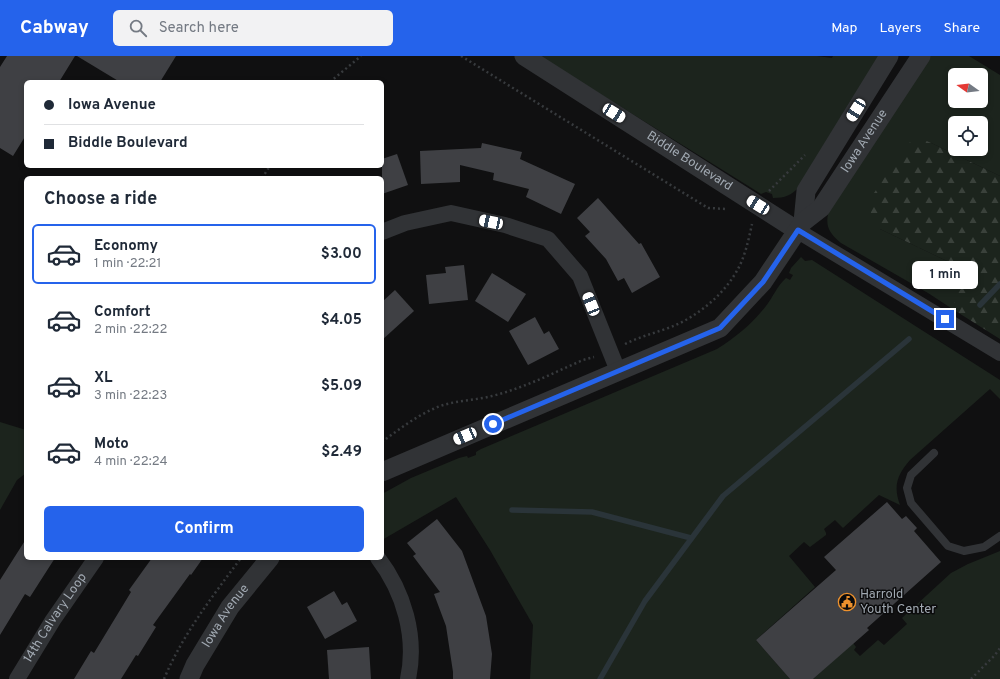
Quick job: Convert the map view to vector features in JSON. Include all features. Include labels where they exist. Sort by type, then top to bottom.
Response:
[{"type":"street","name":"Biddle Boulevard","points":[[524,56],[801,226],[1000,353]]},
{"type":"street","name":"Iowa Avenue","points":[[801,226],[806,191],[889,56]]},
{"type":"street","name":"Iowa Avenue","points":[[384,471],[720,328],[763,282],[801,226],[821,208],[921,56]]},
{"type":"street","points":[[384,231],[405,223],[451,213],[505,225],[548,239],[580,276],[618,371]]},
{"type":"street","name":"14th Calvary Loop","points":[[17,679],[53,620],[95,560]]},
{"type":"street","name":"Iowa Avenue","points":[[189,679],[195,665],[230,607],[268,560]]},
{"type":"street","points":[[380,560],[399,594],[410,629],[410,668],[408,679]]},
{"type":"lane","points":[[934,453],[911,475],[908,488],[911,503],[948,546],[964,551],[984,547],[1000,536]]},
{"type":"path","points":[[332,80],[361,56]]},
{"type":"path","points":[[461,56],[708,208],[727,209],[734,212]]},
{"type":"path","points":[[623,345],[691,318],[717,296],[739,266],[746,251],[752,223],[747,220]]},
{"type":"path","points":[[384,441],[414,419],[434,408],[461,401],[492,396],[516,388],[583,360],[595,357]]},
{"type":"path","points":[[164,679],[173,658],[191,628],[240,560]]},
{"type":"path","points":[[971,679],[1000,648]]},
{"type":"green space","points":[[539,56],[817,56],[832,58],[833,56],[882,56],[799,187],[788,196],[773,198],[772,194],[766,192],[761,194]]},
{"type":"green space","points":[[930,56],[969,56],[1000,75],[1000,176],[958,156],[988,156],[988,116],[948,116],[948,151],[927,141],[880,229],[949,262],[954,283],[954,310],[928,293],[841,243],[829,230],[827,221],[831,203]]},
{"type":"green space","points":[[911,141],[927,141],[948,151],[948,156],[958,156],[1000,176],[1000,339],[954,310],[954,283],[949,262],[880,229],[870,218],[874,193],[898,157]]},
{"type":"green space","points":[[801,257],[805,261],[812,260],[1000,380],[1000,399],[990,389],[910,460],[899,476],[897,492],[900,505],[879,495],[843,528],[835,520],[824,529],[826,535],[810,547],[804,542],[789,556],[815,587],[756,640],[790,679],[530,679],[533,625],[490,550],[456,497],[384,539],[384,493],[411,478],[459,458],[467,456],[468,458],[476,455],[476,452],[481,449],[717,349],[737,335],[755,319],[783,281],[786,278],[790,280],[793,275],[789,273],[791,268]]},
{"type":"green space","points":[[0,422],[24,429],[24,475],[17,480],[0,510]]},
{"type":"green space","points":[[1000,551],[1000,679],[813,679],[853,643],[856,647],[854,650],[860,656],[878,640],[884,645],[907,624],[902,618],[951,573],[968,564]]},
{"type":"building","points":[[7,56],[75,56],[60,80],[24,80],[24,138],[13,156],[0,148],[0,67]]},
{"type":"building","points":[[77,56],[176,56],[161,80],[117,80]]},
{"type":"building","points":[[482,143],[522,152],[520,159],[575,184],[561,214],[526,197],[529,189],[493,180],[494,173],[460,165],[460,182],[421,184],[420,151],[481,148]]},
{"type":"building","points":[[397,154],[408,185],[384,193],[384,176],[382,176],[382,168],[384,168],[384,158]]},
{"type":"building","points":[[598,198],[639,244],[641,243],[660,277],[632,293],[624,278],[618,281],[606,259],[585,236],[590,232],[577,218]]},
{"type":"building","points":[[464,265],[468,300],[429,304],[426,275],[446,273],[445,267]]},
{"type":"building","points":[[492,273],[526,294],[508,322],[475,301]]},
{"type":"building","points":[[395,290],[414,311],[384,338],[384,300]]},
{"type":"building","points":[[535,317],[544,334],[549,331],[559,349],[528,365],[509,331]]},
{"type":"building","name":"Harrold Youth Center","points":[[887,502],[902,519],[906,516],[917,528],[914,531],[941,562],[867,628],[869,630],[813,679],[790,679],[756,640],[836,570],[824,557]]},
{"type":"building","points":[[437,519],[462,551],[486,616],[492,654],[490,679],[453,679],[446,626],[434,594],[440,592],[413,556],[416,554],[407,543]]},
{"type":"building","points":[[24,542],[24,560],[54,560],[30,597],[25,594],[0,635],[0,580]]},
{"type":"building","points":[[151,560],[202,560],[153,625],[156,627],[138,656],[136,655],[121,679],[74,679],[91,651],[94,653],[131,592],[129,590]]},
{"type":"building","points":[[334,591],[342,605],[347,602],[357,621],[325,639],[307,607]]},
{"type":"building","points":[[369,647],[371,679],[329,679],[327,650]]},
{"type":"waterway","points":[[980,305],[1000,284]]},
{"type":"waterway","points":[[600,679],[645,601],[723,496],[909,339]]},
{"type":"waterway","points":[[512,510],[592,512],[691,538]]},
{"type":"place","name":"Harrold Youth Center","points":[[847,602]]},
{"type":"route","points":[[493,424],[720,328],[763,282],[798,230],[945,319]]}]
